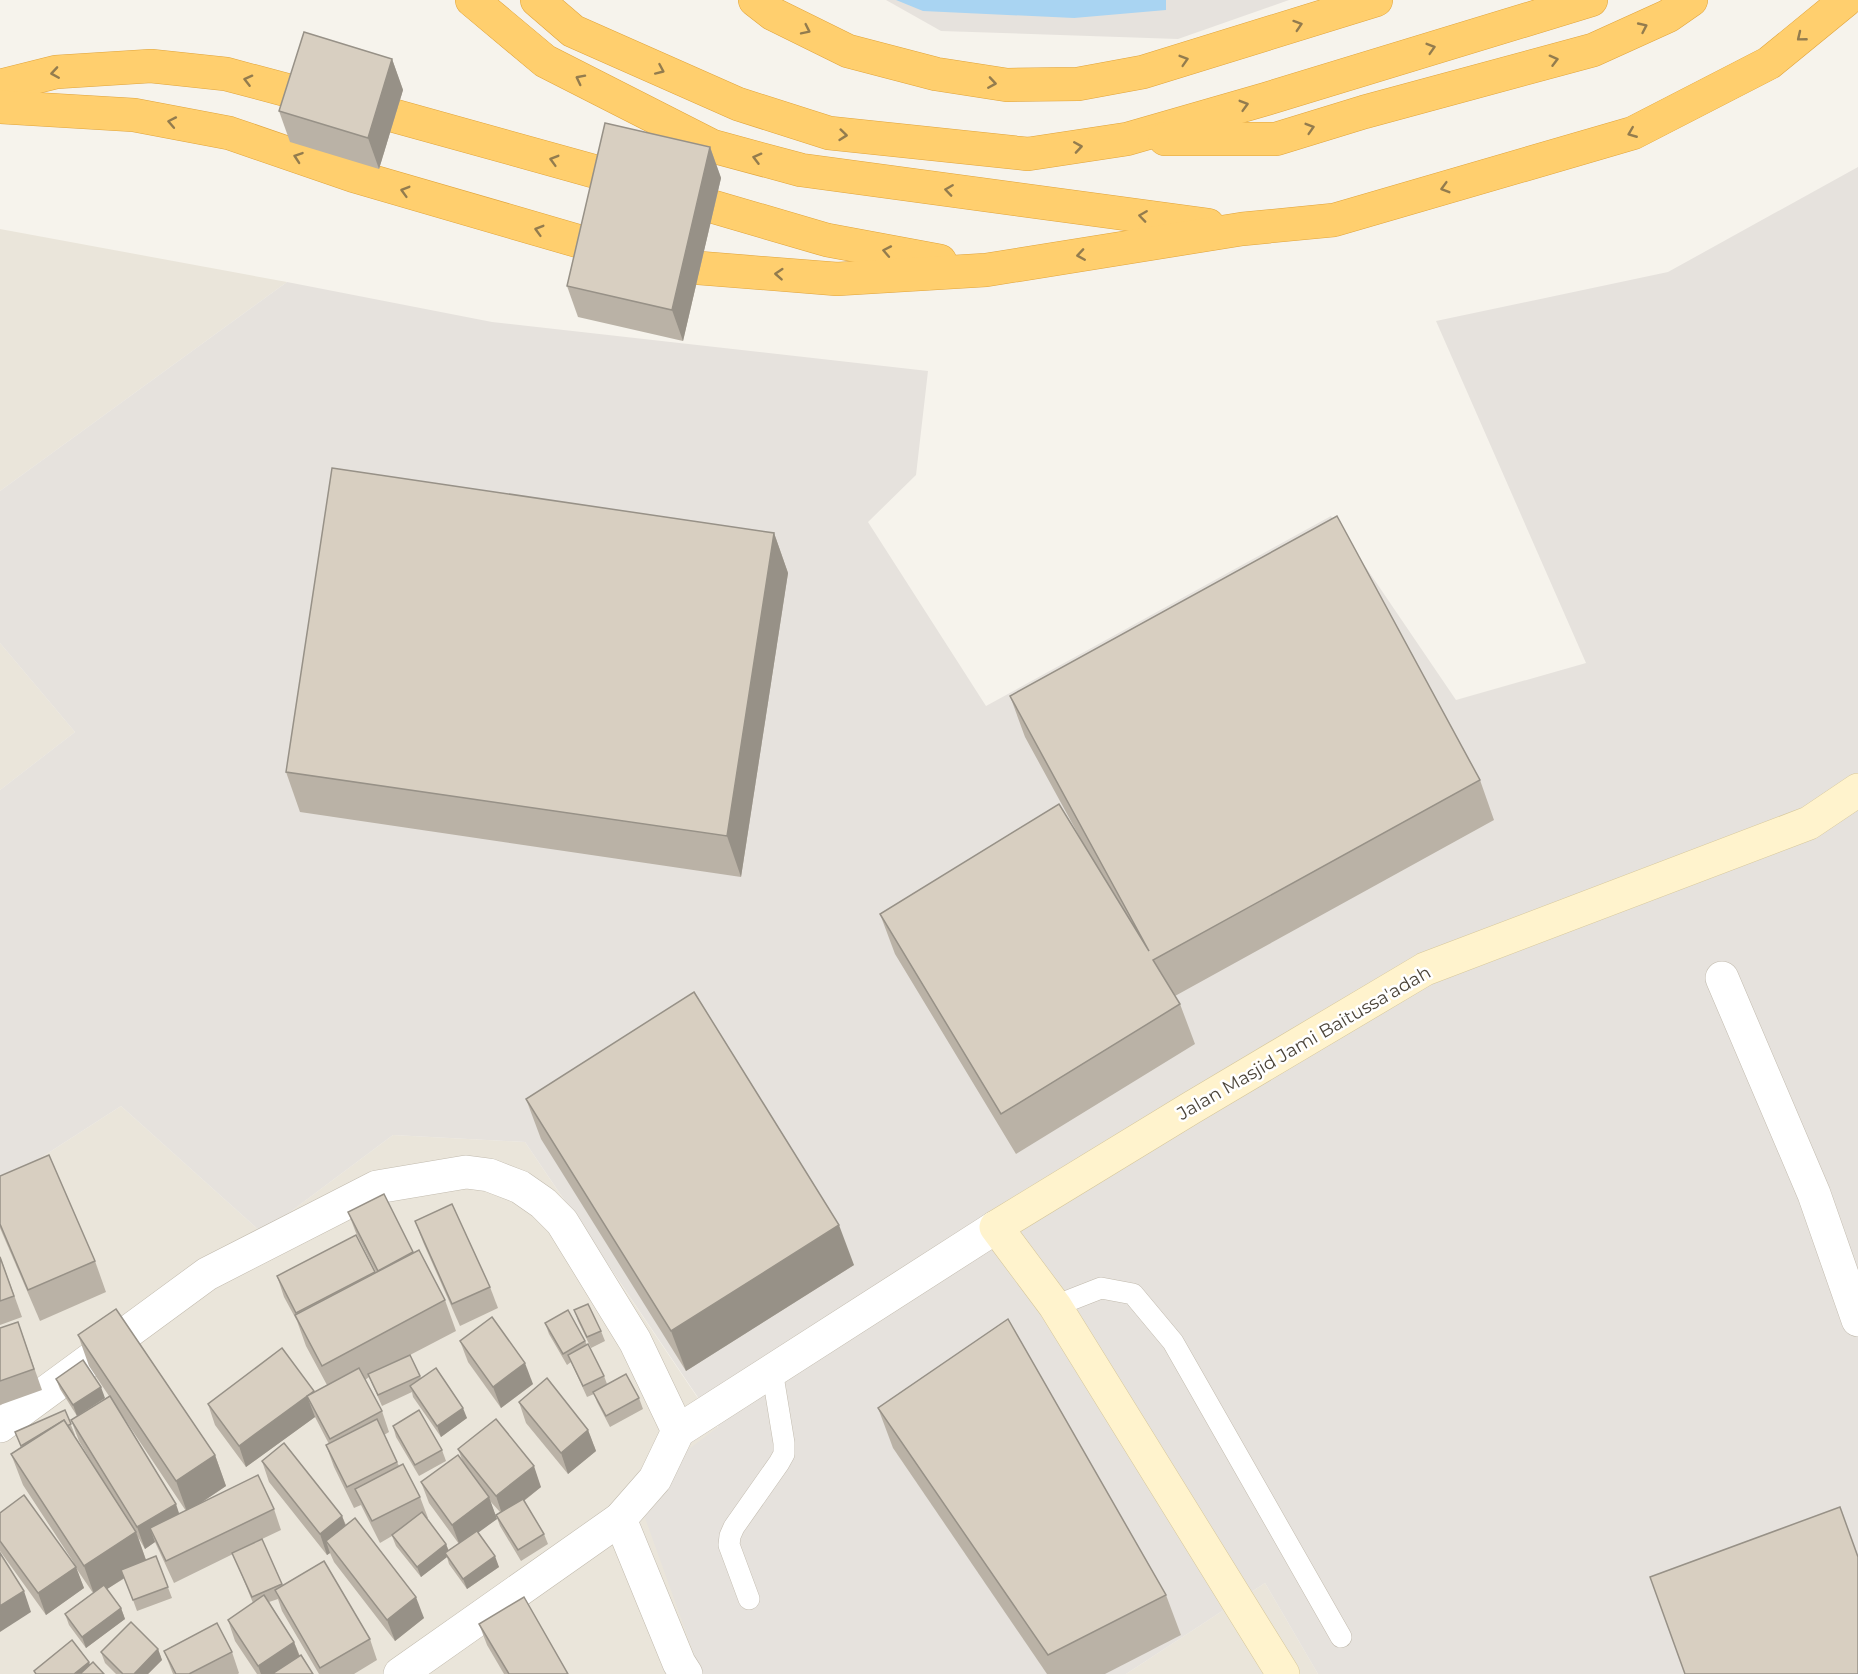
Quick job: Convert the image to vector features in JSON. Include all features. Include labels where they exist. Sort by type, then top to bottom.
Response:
[{"type":"highway","points":[[472,0],[545,60],[712,146],[801,170],[1242,229]]},
{"type":"highway","points":[[537,0],[573,31],[738,104],[829,133],[1028,154],[1128,139],[1591,0]]},
{"type":"highway","points":[[755,0],[773,14],[848,51],[936,74],[1007,85],[1078,84],[1143,72],[1376,0]]},
{"type":"highway","points":[[1128,139],[1275,139],[1364,111],[1593,50],[1668,16],[1691,0]]},
{"type":"highway","points":[[699,268],[837,279],[986,270],[1242,229],[1335,220],[1633,134],[1768,63],[1846,0]]},
{"type":"highway","points":[[0,86],[56,72],[151,66],[226,74],[305,95]]},
{"type":"highway","points":[[0,107],[134,115],[229,133],[354,176],[595,246]]},
{"type":"highway","points":[[395,116],[611,176]]},
{"type":"highway","points":[[714,207],[827,240],[986,270]]},
{"type":"street","name":"Jalan Masjid Jami Baitussa'adah","points":[[996,1227],[1425,969],[1809,823],[1858,790]]},
{"type":"street","points":[[1722,978],[1814,1194],[1858,1320]]},
{"type":"street","points":[[0,1426],[207,1274],[377,1187],[466,1172],[489,1174],[520,1187],[543,1203],[562,1222],[635,1341],[678,1431]]},
{"type":"street","points":[[400,1674],[620,1519],[655,1479],[678,1431],[996,1227],[1055,1306],[1283,1674]]},
{"type":"street","points":[[620,1519],[676,1670]]},
{"type":"lane","points":[[1055,1306],[1101,1288],[1133,1294],[1173,1342],[1341,1636]]},
{"type":"lane","points":[[749,1599],[729,1545],[734,1527],[784,1454],[772,1370]]},
{"type":"shaded area","points":[[886,0],[1289,0],[1178,39],[941,31]]},
{"type":"shaded area","points":[[1858,167],[1858,1674],[1318,1674],[1265,1583],[1126,1674],[701,1674],[635,1490],[718,1427],[525,1142],[393,1135],[262,1233],[121,1106],[0,1184],[0,790],[75,732],[0,643],[0,491],[287,282],[492,322],[928,371],[916,475],[868,522],[986,706],[1331,516],[1456,700],[1586,663],[1436,321],[1668,272]]},
{"type":"shaded area","points":[[0,229],[287,282],[0,491]]},
{"type":"shaded area","points":[[0,643],[75,732],[0,790]]},
{"type":"shaded area","points":[[121,1106],[262,1233],[393,1135],[525,1142],[718,1428],[701,1674],[0,1674],[0,1184]]},
{"type":"shaded area","points":[[1265,1583],[1318,1674],[1126,1674]]},
{"type":"water","points":[[896,0],[1166,0],[1166,10],[1074,18],[923,11]]},
{"type":"building","points":[[304,32],[392,59],[368,138],[279,111]]},
{"type":"building","points":[[605,123],[710,147],[672,310],[567,286]]},
{"type":"building","points":[[332,468],[774,533],[727,836],[286,772]]},
{"type":"building","points":[[1337,516],[1480,780],[1153,960],[1180,1004],[1001,1114],[880,914],[1059,804],[1149,951],[1010,696]]},
{"type":"building","points":[[694,992],[839,1225],[671,1331],[526,1099]]},
{"type":"building","points":[[49,1155],[95,1261],[28,1290],[0,1224],[0,1176]]},
{"type":"building","points":[[384,1194],[413,1252],[378,1271],[348,1212]]},
{"type":"building","points":[[452,1204],[490,1287],[452,1304],[415,1221]]},
{"type":"building","points":[[356,1235],[375,1272],[296,1313],[277,1276]]},
{"type":"building","points":[[419,1250],[445,1300],[322,1366],[295,1315]]},
{"type":"building","points":[[0,1257],[14,1296],[0,1301]]},
{"type":"building","points":[[588,1304],[601,1331],[587,1337],[574,1310]]},
{"type":"building","points":[[116,1309],[215,1455],[176,1481],[78,1335]]},
{"type":"building","points":[[568,1310],[585,1341],[563,1354],[545,1323]]},
{"type":"building","points":[[492,1317],[525,1363],[493,1387],[460,1341]]},
{"type":"building","points":[[1008,1319],[1166,1595],[1048,1655],[878,1408]]},
{"type":"building","points":[[18,1322],[34,1369],[0,1381],[0,1328]]},
{"type":"building","points":[[588,1344],[604,1376],[583,1386],[568,1355]]},
{"type":"building","points":[[282,1348],[314,1391],[239,1446],[208,1404]]},
{"type":"building","points":[[410,1355],[420,1376],[378,1395],[368,1374]]},
{"type":"building","points":[[83,1360],[101,1387],[73,1405],[56,1379]]},
{"type":"building","points":[[359,1368],[382,1411],[330,1439],[307,1396]]},
{"type":"building","points":[[436,1368],[463,1408],[437,1426],[410,1386]]},
{"type":"building","points":[[626,1374],[639,1398],[606,1416],[593,1392]]},
{"type":"building","points":[[547,1378],[588,1430],[561,1453],[519,1402]]},
{"type":"building","points":[[110,1396],[176,1504],[137,1527],[71,1420]]},
{"type":"building","points":[[65,1410],[71,1424],[67,1426],[64,1420],[21,1446],[15,1432]]},
{"type":"building","points":[[419,1410],[442,1450],[415,1465],[393,1426]]},
{"type":"building","points":[[377,1419],[397,1462],[347,1487],[326,1445]]},
{"type":"building","points":[[496,1419],[534,1466],[496,1496],[458,1449]]},
{"type":"building","points":[[64,1420],[136,1532],[84,1566],[11,1454]]},
{"type":"building","points":[[284,1443],[342,1516],[320,1534],[262,1461]]},
{"type":"building","points":[[458,1455],[489,1497],[452,1525],[421,1482]]},
{"type":"building","points":[[403,1464],[420,1497],[372,1521],[355,1489]]},
{"type":"building","points":[[258,1475],[274,1509],[166,1561],[150,1528]]},
{"type":"building","points":[[24,1495],[76,1567],[38,1593],[0,1541],[0,1513]]},
{"type":"building","points":[[523,1499],[544,1534],[518,1550],[496,1515]]},
{"type":"building","points":[[1840,1507],[1858,1557],[1858,1674],[1685,1674],[1650,1577]]},
{"type":"building","points":[[422,1512],[446,1544],[417,1567],[392,1535]]},
{"type":"building","points":[[355,1518],[416,1597],[387,1620],[326,1541]]},
{"type":"building","points":[[477,1531],[495,1556],[463,1579],[445,1553]]},
{"type":"building","points":[[262,1539],[282,1584],[252,1597],[232,1553]]},
{"type":"building","points":[[0,1553],[24,1591],[0,1606]]},
{"type":"building","points":[[156,1556],[168,1587],[133,1600],[121,1570]]},
{"type":"building","points":[[324,1561],[370,1639],[320,1668],[275,1590]]},
{"type":"building","points":[[104,1585],[121,1608],[82,1637],[65,1614]]},
{"type":"building","points":[[264,1595],[294,1642],[258,1666],[228,1620]]},
{"type":"building","points":[[524,1597],[568,1674],[509,1674],[479,1624]]},
{"type":"building","points":[[131,1622],[158,1649],[134,1674],[123,1674],[101,1652]]},
{"type":"building","points":[[217,1623],[232,1652],[189,1674],[176,1674],[164,1651]]},
{"type":"building","points":[[72,1640],[89,1662],[74,1674],[36,1674],[34,1671]]},
{"type":"building","points":[[301,1655],[313,1674],[272,1674]]},
{"type":"building","points":[[93,1662],[104,1674],[80,1674]]}]
